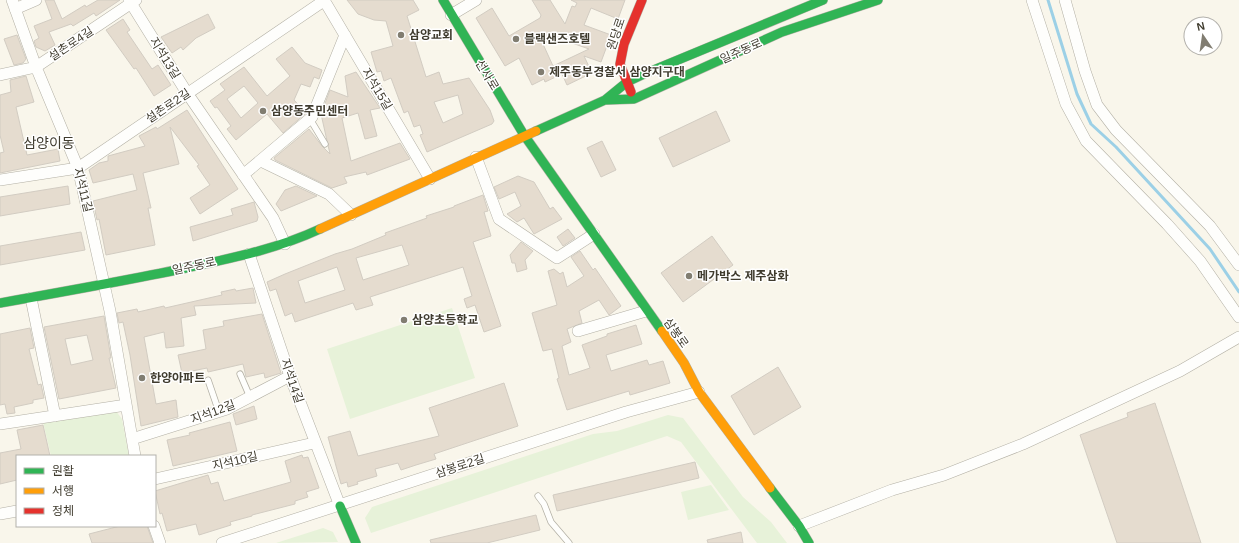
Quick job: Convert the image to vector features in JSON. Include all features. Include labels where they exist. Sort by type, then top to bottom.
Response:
[{"type":"main road","name":"선사로","points":[[443,0],[524,135]]},
{"type":"main road","name":"원당로","points":[[634,99],[620,64],[624,44],[642,0]]},
{"type":"main road","name":"일주동로","points":[[0,303],[105,286],[249,254],[285,244],[524,135],[605,100],[627,82],[776,18],[823,0]]},
{"type":"main road","name":"일주동로","points":[[605,100],[634,99],[782,32],[832,14],[878,0]]},
{"type":"main road","name":"삼봉로","points":[[524,135],[684,363],[699,392],[799,526],[810,543]]},
{"type":"main road","points":[[340,506],[356,543]]},
{"type":"street","name":"지석11길","points":[[36,0],[14,5],[36,67],[78,168],[105,286]]},
{"type":"street","name":"지석15길","points":[[324,0],[430,179]]},
{"type":"street","name":"설촌로2길","points":[[0,180],[78,168],[324,0]]},
{"type":"street","points":[[451,15],[476,0]]},
{"type":"street","points":[[1032,0],[1066,104],[1086,141],[1167,224],[1190,251],[1239,317]]},
{"type":"street","points":[[1065,0],[1085,71],[1097,105],[1116,130],[1210,226],[1239,265]]},
{"type":"street","name":"지석13길","points":[[132,1],[187,93],[273,218],[285,244]]},
{"type":"street","name":"설촌로4길","points":[[0,75],[36,67],[132,1]]},
{"type":"street","points":[[243,175],[310,119],[345,36]]},
{"type":"street","points":[[476,157],[499,219],[557,258],[594,234]]},
{"type":"street","points":[[261,160],[329,194],[351,215]]},
{"type":"street","name":"지석14길","points":[[249,254],[314,443],[340,506]]},
{"type":"street","points":[[105,286],[135,455]]},
{"type":"street","points":[[31,298],[55,416]]},
{"type":"street","points":[[578,331],[646,310]]},
{"type":"street","points":[[799,526],[892,490],[944,475],[1016,447],[1180,371],[1239,337]]},
{"type":"street","name":"지석12길","points":[[132,439],[219,412],[290,376]]},
{"type":"street","name":"삼봉로2길","points":[[222,543],[340,506],[626,412],[699,392]]},
{"type":"street","points":[[0,424],[126,405]]},
{"type":"street","name":"지석10길","points":[[156,479],[314,443]]},
{"type":"street","points":[[0,514],[16,510]]},
{"type":"street","points":[[154,527],[160,543]]},
{"type":"lane","points":[[310,119],[325,144]]},
{"type":"lane","points":[[240,374],[250,397]]},
{"type":"lane","points":[[208,380],[219,412]]},
{"type":"lane","points":[[538,496],[544,504],[551,522],[569,543]]},
{"type":"green space","points":[[452,308],[475,378],[350,419],[327,349]]},
{"type":"green space","points":[[116,411],[122,419],[129,455],[51,455],[43,422]]},
{"type":"green space","points":[[668,415],[683,418],[743,497],[771,522],[787,543],[757,543],[681,442],[667,436],[371,533],[365,518],[372,507],[593,434],[617,431]]},
{"type":"green space","points":[[711,485],[729,510],[688,520],[681,492]]},
{"type":"green space","points":[[323,528],[333,532],[338,542],[276,543]]},
{"type":"building","points":[[45,0],[54,0],[62,19],[85,5],[86,7],[98,0],[120,0],[96,16],[94,13],[73,26],[71,24],[49,32],[55,45],[45,51],[36,47],[34,41],[39,38],[34,26],[52,19]]},
{"type":"building","points":[[347,0],[413,0],[419,10],[407,16],[426,77],[439,72],[443,84],[469,78],[490,110],[494,121],[492,124],[427,152],[420,135],[423,134],[420,125],[414,127],[408,111],[404,113],[391,78],[384,81],[381,71],[377,72],[371,52],[393,46],[386,21],[374,20],[358,14]],"holes":[[[458,95],[463,114],[443,123],[434,102]]]},
{"type":"building","points":[[532,0],[550,0],[565,24],[572,6],[575,7],[577,3],[571,0],[625,0],[618,19],[591,8],[584,25],[611,35],[601,62],[584,56],[592,73],[567,85],[562,74],[545,82],[544,79],[532,85],[519,58],[505,66],[476,18],[492,8],[509,36],[540,18],[541,15]],"holes":[[[555,37],[589,49],[553,66],[543,44]]]},
{"type":"building","points":[[208,14],[215,28],[196,38],[183,50],[181,47],[172,53],[161,37]]},
{"type":"building","points":[[123,19],[130,30],[127,32],[152,69],[158,65],[171,85],[154,96],[136,68],[134,69],[106,30]]},
{"type":"building","points":[[17,35],[26,59],[23,63],[14,65],[4,39]]},
{"type":"building","points":[[292,47],[305,63],[322,70],[319,79],[314,77],[310,87],[301,84],[294,100],[306,113],[283,133],[267,114],[236,140],[227,129],[231,126],[217,107],[215,108],[210,101],[225,90],[220,84],[244,67],[267,96],[290,76],[276,59]],"holes":[[[244,86],[258,103],[241,118],[227,99]]]},
{"type":"building","points":[[356,72],[380,108],[370,110],[377,136],[365,139],[358,113],[342,118],[351,161],[400,143],[410,159],[367,175],[366,172],[344,177],[347,183],[332,188],[275,160],[274,158],[309,129],[330,154],[321,114],[330,90],[348,97],[345,76]]},
{"type":"building","points":[[26,76],[34,102],[16,107],[27,155],[58,149],[60,161],[0,173],[0,153],[4,152],[0,135],[0,95],[11,92],[10,80]]},
{"type":"building","points":[[187,110],[238,189],[200,214],[190,198],[210,185],[197,166],[199,165],[170,127],[179,164],[143,173],[151,208],[148,208],[155,245],[106,255],[99,219],[97,220],[93,201],[137,190],[133,174],[93,183],[89,170],[99,163],[108,161],[108,156],[145,146],[139,136],[156,127],[157,129]]},
{"type":"building","points":[[716,111],[730,141],[673,167],[659,138]]},
{"type":"building","points":[[602,141],[616,170],[601,177],[587,148]]},
{"type":"building","points":[[518,176],[534,182],[550,209],[553,207],[562,219],[534,234],[524,218],[517,222],[507,214],[521,206],[515,192],[499,199],[494,187]]},
{"type":"building","points":[[68,186],[70,204],[0,216],[0,197]]},
{"type":"building","points":[[296,186],[317,196],[281,211],[276,204],[285,190]]},
{"type":"building","points":[[483,195],[488,211],[484,212],[491,236],[473,242],[501,326],[484,332],[475,305],[467,308],[464,299],[472,296],[463,267],[370,297],[373,305],[356,310],[353,303],[295,322],[292,313],[285,316],[276,289],[270,291],[267,282],[335,254],[352,249],[386,235],[385,233],[427,218],[426,216]],"holes":[[[402,245],[409,265],[363,280],[356,258]],[[337,267],[345,290],[305,303],[298,281]]]},
{"type":"building","points":[[254,202],[258,217],[257,221],[193,241],[190,227],[233,215],[231,209]]},
{"type":"building","points":[[568,229],[575,238],[563,246],[557,237]]},
{"type":"building","points":[[81,232],[85,250],[0,265],[0,246]]},
{"type":"building","points":[[712,236],[733,265],[683,302],[661,273]]},
{"type":"building","points":[[521,242],[533,251],[525,260],[527,269],[517,272],[515,263],[512,263],[510,255]]},
{"type":"building","points":[[580,251],[593,270],[595,268],[621,306],[609,315],[599,300],[579,311],[582,323],[567,329],[571,342],[562,346],[569,375],[590,368],[582,345],[607,336],[607,334],[636,325],[642,344],[606,355],[611,371],[647,360],[649,365],[663,361],[670,383],[630,395],[629,391],[567,410],[557,379],[559,378],[552,349],[543,351],[532,313],[557,305],[548,271],[554,269],[560,274],[563,272],[567,287],[584,276],[571,257]]},
{"type":"building","points":[[253,288],[256,303],[194,306],[196,315],[181,318],[184,346],[166,348],[164,332],[144,337],[156,404],[176,400],[178,417],[141,426],[130,355],[123,322],[119,323],[117,313],[137,309],[138,312],[164,306],[165,308],[222,295],[221,292],[235,289],[236,291]]},
{"type":"building","points":[[262,314],[281,373],[265,378],[264,373],[246,377],[243,364],[208,372],[207,368],[182,373],[178,355],[206,349],[203,330],[224,326],[223,321]]},
{"type":"building","points":[[104,316],[111,358],[109,358],[116,388],[59,399],[44,327]],"holes":[[[87,335],[93,360],[71,365],[65,339]]]},
{"type":"building","points":[[30,328],[34,348],[29,349],[38,385],[41,384],[44,398],[33,400],[33,403],[14,407],[15,413],[7,414],[5,404],[0,405],[0,334]]},
{"type":"building","points":[[778,367],[801,407],[754,435],[731,396]]},
{"type":"building","points":[[504,383],[518,426],[434,454],[436,459],[401,470],[398,463],[375,469],[377,476],[357,482],[358,484],[348,487],[347,482],[341,484],[328,437],[350,431],[358,456],[439,436],[429,408]]},
{"type":"building","points":[[1155,403],[1201,543],[1117,543],[1080,435],[1128,417],[1127,413]]},
{"type":"building","points":[[254,406],[257,419],[236,425],[233,414]]},
{"type":"building","points":[[230,422],[237,451],[173,466],[167,440],[190,435],[189,433]]},
{"type":"building","points":[[43,425],[50,455],[16,455],[16,480],[0,484],[0,453],[21,449],[17,430]]},
{"type":"building","points":[[302,455],[303,458],[308,457],[319,488],[306,492],[308,497],[295,501],[295,504],[230,522],[231,525],[199,535],[196,524],[167,531],[162,513],[160,514],[156,491],[208,475],[211,484],[218,482],[224,501],[291,482],[285,461]]},
{"type":"building","points":[[695,462],[699,478],[557,511],[553,495]]},
{"type":"building","points":[[536,515],[540,530],[487,543],[431,543],[430,540]]},
{"type":"building","points":[[116,527],[147,527],[153,543],[92,543],[89,534]]},
{"type":"building","points":[[741,532],[743,543],[708,543],[707,540]]},
{"type":"waterway","points":[[1048,0],[1077,94],[1091,124],[1116,147],[1210,249],[1239,292]]},
{"type":"traffic: fast","points":[[443,0],[524,135],[662,331]]},
{"type":"traffic: fast","points":[[536,131],[605,100],[627,82],[644,74],[823,0]]},
{"type":"traffic: fast","points":[[605,100],[634,99],[782,32],[878,0]]},
{"type":"traffic: fast","points":[[0,303],[186,268],[254,252],[287,242],[320,229]]},
{"type":"traffic: fast","points":[[770,488],[799,526],[809,543]]},
{"type":"traffic: fast","points":[[340,506],[356,543]]},
{"type":"traffic: slow","points":[[320,229],[536,131]]},
{"type":"traffic: slow","points":[[662,331],[684,363],[699,392],[770,488]]},
{"type":"traffic: jam","points":[[631,92],[620,64],[624,44],[642,0]]},
{"type":"place","name":"삼양교회","points":[[401,35]]},
{"type":"place","name":"블랙샌즈호텔","points":[[516,39]]},
{"type":"place","name":"제주동부경찰서 삼양지구대","points":[[541,72]]},
{"type":"place","name":"삼양동주민센터","points":[[263,111]]},
{"type":"place","name":"메가박스 제주삼화","points":[[689,276]]},
{"type":"place","name":"삼양초등학교","points":[[404,320]]},
{"type":"place","name":"한양아파트","points":[[142,378]]},
{"type":"district","name":"삼양이동","points":[[49,143]]}]
